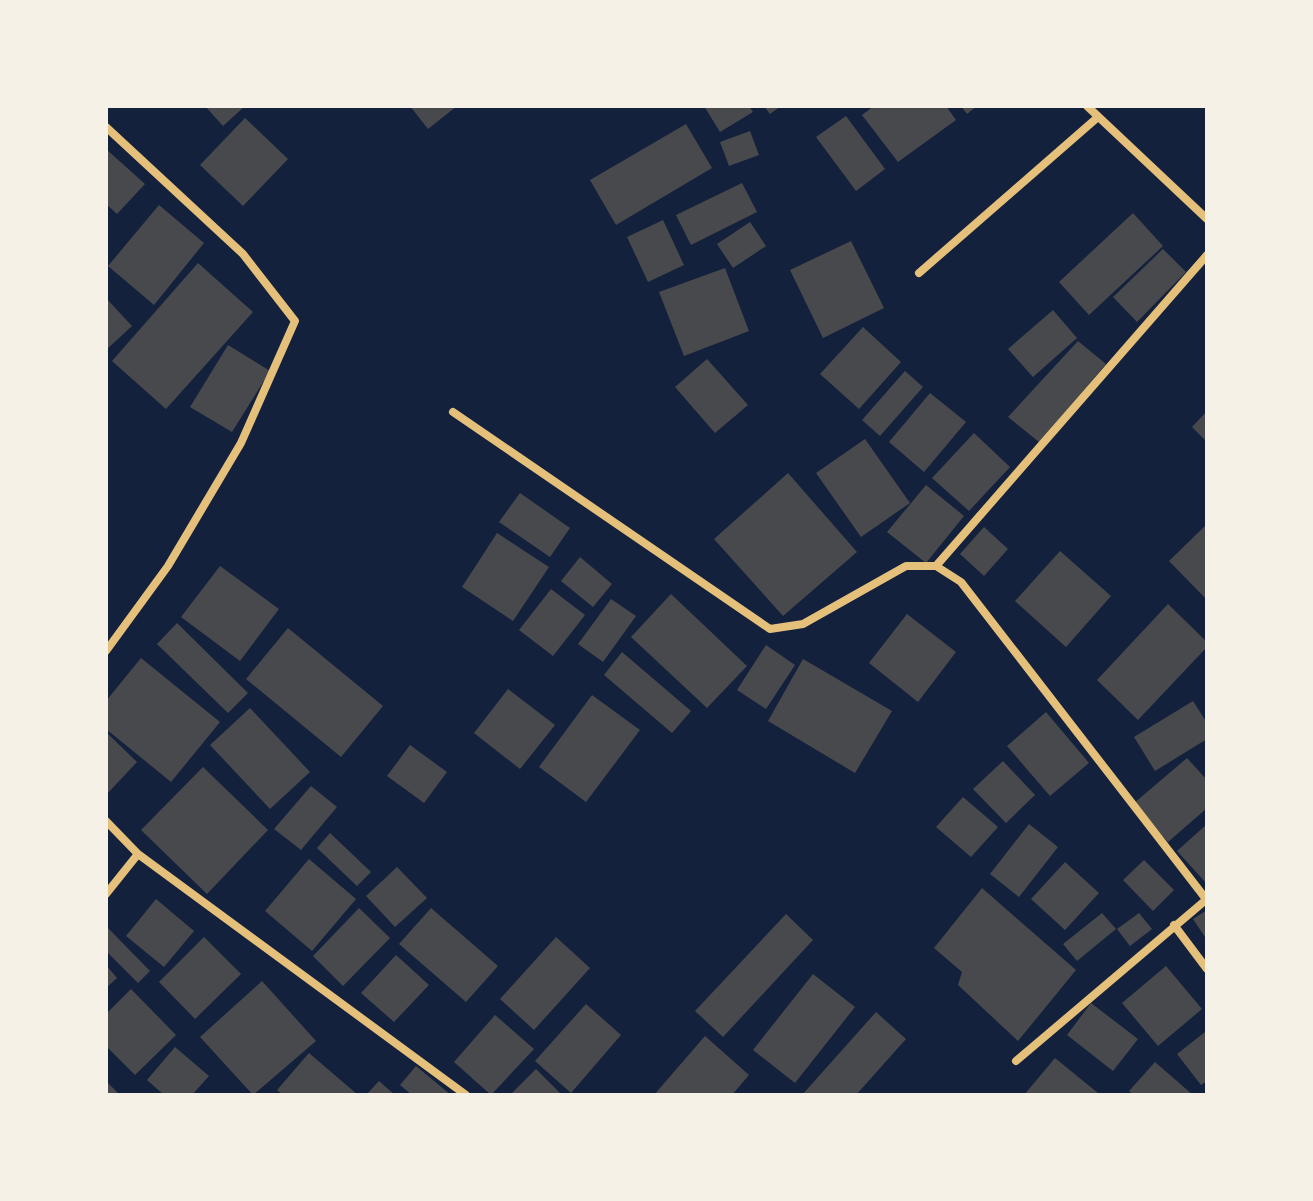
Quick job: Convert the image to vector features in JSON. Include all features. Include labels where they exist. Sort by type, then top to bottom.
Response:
[{"type":"street","points":[[1087,106],[1207,219]]},
{"type":"street","points":[[919,273],[1098,117]]},
{"type":"street","points":[[106,127],[243,254],[295,321],[241,443],[168,566],[106,651]]},
{"type":"street","points":[[936,566],[1207,255]]},
{"type":"street","points":[[453,412],[770,629],[803,624],[906,566],[936,566],[961,582],[1206,899],[1016,1061]]},
{"type":"street","points":[[106,821],[138,854],[466,1095]]},
{"type":"street","points":[[106,894],[138,854]]},
{"type":"street","points":[[1174,925],[1207,969]]},
{"type":"building","points":[[205,106],[245,106],[223,126]]},
{"type":"building","points":[[410,106],[457,106],[428,129]]},
{"type":"building","points":[[704,106],[749,106],[753,112],[720,132]]},
{"type":"building","points":[[764,106],[781,106],[770,114]]},
{"type":"building","points":[[874,106],[946,106],[956,120],[898,162],[862,115]]},
{"type":"building","points":[[961,106],[977,106],[967,114]]},
{"type":"building","points":[[846,116],[885,169],[856,191],[816,137]]},
{"type":"building","points":[[245,118],[288,159],[243,206],[200,165]]},
{"type":"building","points":[[686,124],[712,168],[616,225],[590,180]]},
{"type":"building","points":[[750,131],[759,155],[729,166],[720,142]]},
{"type":"building","points":[[106,149],[145,184],[117,214],[106,204]]},
{"type":"building","points":[[742,183],[757,212],[691,245],[676,215]]},
{"type":"building","points":[[159,205],[204,243],[154,305],[108,266]]},
{"type":"building","points":[[1133,213],[1163,246],[1089,315],[1059,282]]},
{"type":"building","points":[[663,220],[684,265],[648,282],[627,237]]},
{"type":"building","points":[[750,222],[766,246],[733,268],[717,244]]},
{"type":"building","points":[[851,241],[884,308],[823,338],[790,270]]},
{"type":"building","points":[[1163,249],[1186,272],[1137,322],[1113,297]]},
{"type":"building","points":[[198,263],[253,312],[166,409],[112,361]]},
{"type":"building","points":[[725,268],[749,331],[684,356],[659,292]]},
{"type":"building","points":[[106,298],[132,326],[106,350]]},
{"type":"building","points":[[1053,310],[1077,338],[1033,377],[1008,349]]},
{"type":"building","points":[[863,327],[901,362],[859,409],[820,374]]},
{"type":"building","points":[[1078,341],[1106,364],[1039,442],[1008,417]]},
{"type":"building","points":[[228,345],[270,371],[232,432],[190,407]]},
{"type":"building","points":[[707,359],[748,405],[715,433],[675,387]]},
{"type":"building","points":[[905,371],[923,387],[880,436],[862,420]]},
{"type":"building","points":[[930,393],[966,422],[924,472],[889,442]]},
{"type":"building","points":[[1207,411],[1207,442],[1192,427]]},
{"type":"building","points":[[974,433],[1010,467],[969,511],[932,478]]},
{"type":"building","points":[[865,439],[910,503],[861,537],[816,473]]},
{"type":"building","points":[[788,473],[857,552],[783,616],[714,539]]},
{"type":"building","points":[[926,485],[964,516],[926,563],[887,532]]},
{"type":"building","points":[[520,493],[570,528],[550,557],[499,522]]},
{"type":"building","points":[[1207,524],[1207,600],[1169,561]]},
{"type":"building","points":[[984,527],[1008,549],[984,576],[960,554]]},
{"type":"building","points":[[497,533],[549,567],[513,621],[462,587]]},
{"type":"building","points":[[1060,551],[1111,596],[1066,647],[1015,601]]},
{"type":"building","points":[[580,557],[612,584],[593,607],[561,581]]},
{"type":"building","points":[[220,566],[279,609],[240,661],[181,617]]},
{"type":"building","points":[[551,589],[585,615],[553,656],[519,630]]},
{"type":"building","points":[[671,594],[747,666],[707,708],[631,637]]},
{"type":"building","points":[[611,599],[636,616],[603,662],[578,644]]},
{"type":"building","points":[[1168,604],[1207,642],[1207,647],[1138,720],[1097,680]]},
{"type":"building","points":[[907,614],[956,652],[918,702],[869,663]]},
{"type":"building","points":[[177,623],[248,693],[228,713],[157,644]]},
{"type":"building","points":[[288,628],[383,706],[341,757],[246,679]]},
{"type":"building","points":[[766,645],[795,665],[766,709],[737,690]]},
{"type":"building","points":[[622,652],[691,711],[672,733],[604,675]]},
{"type":"building","points":[[141,658],[220,722],[171,782],[106,729],[106,701]]},
{"type":"building","points":[[803,659],[892,711],[855,773],[768,721]]},
{"type":"building","points":[[508,689],[555,725],[520,769],[474,733]]},
{"type":"building","points":[[592,695],[640,730],[586,802],[539,767]]},
{"type":"building","points":[[1193,701],[1207,723],[1207,739],[1155,771],[1134,737]]},
{"type":"building","points":[[250,708],[310,772],[270,809],[210,745]]},
{"type":"building","points":[[1046,712],[1089,763],[1050,796],[1007,746]]},
{"type":"building","points":[[106,732],[137,762],[106,795]]},
{"type":"building","points":[[410,745],[447,772],[424,803],[387,776]]},
{"type":"building","points":[[1187,758],[1207,780],[1207,808],[1168,842],[1133,804]]},
{"type":"building","points":[[1003,761],[1035,795],[1006,823],[973,789]]},
{"type":"building","points":[[203,767],[268,830],[207,894],[141,830]]},
{"type":"building","points":[[311,786],[337,807],[301,850],[274,829]]},
{"type":"building","points":[[963,797],[998,827],[971,857],[936,827]]},
{"type":"building","points":[[1029,824],[1058,847],[1019,897],[990,874]]},
{"type":"building","points":[[1207,824],[1207,884],[1177,851]]},
{"type":"building","points":[[330,833],[371,872],[357,886],[317,848]]},
{"type":"building","points":[[309,859],[356,899],[312,951],[265,911]]},
{"type":"building","points":[[1144,860],[1174,890],[1153,911],[1123,880]]},
{"type":"building","points":[[1065,862],[1099,893],[1065,930],[1031,899]]},
{"type":"building","points":[[397,867],[427,898],[395,927],[366,896]]},
{"type":"building","points":[[982,888],[1076,970],[1018,1041],[958,985],[962,972],[934,948]]},
{"type":"building","points":[[156,899],[194,931],[164,967],[126,936]]},
{"type":"building","points":[[359,908],[390,938],[343,986],[313,956]]},
{"type":"building","points":[[431,908],[498,966],[466,1002],[399,944]]},
{"type":"building","points":[[1207,910],[1207,940],[1193,919]]},
{"type":"building","points":[[1102,913],[1116,929],[1077,961],[1063,944]]},
{"type":"building","points":[[1139,913],[1152,929],[1130,946],[1117,929]]},
{"type":"building","points":[[786,914],[813,940],[723,1037],[695,1011]]},
{"type":"building","points":[[108,928],[150,971],[138,983],[106,951]]},
{"type":"building","points":[[204,937],[241,974],[195,1019],[159,982]]},
{"type":"building","points":[[556,937],[590,968],[534,1030],[500,999]]},
{"type":"building","points":[[396,955],[429,985],[394,1022],[361,993]]},
{"type":"building","points":[[106,965],[117,978],[106,988]]},
{"type":"building","points":[[1166,966],[1202,1009],[1158,1046],[1122,1003]]},
{"type":"building","points":[[813,974],[855,1007],[795,1083],[753,1050]]},
{"type":"building","points":[[262,981],[316,1041],[253,1095],[200,1037]]},
{"type":"building","points":[[131,989],[176,1035],[135,1075],[106,1046],[106,1014]]},
{"type":"building","points":[[1091,1003],[1138,1039],[1113,1071],[1067,1035]]},
{"type":"building","points":[[586,1004],[621,1035],[571,1093],[535,1061]]},
{"type":"building","points":[[876,1012],[906,1039],[856,1095],[802,1095]]},
{"type":"building","points":[[495,1015],[534,1049],[491,1095],[454,1062]]},
{"type":"building","points":[[1205,1032],[1207,1081],[1201,1085],[1177,1054]]},
{"type":"building","points":[[705,1036],[749,1075],[732,1095],[654,1095]]},
{"type":"building","points":[[175,1047],[209,1076],[192,1095],[164,1095],[147,1080]]},
{"type":"building","points":[[309,1053],[358,1095],[283,1095],[277,1090]]},
{"type":"building","points":[[1055,1058],[1098,1093],[1024,1095]]},
{"type":"building","points":[[1155,1062],[1193,1095],[1134,1095],[1129,1091]]},
{"type":"building","points":[[416,1066],[451,1095],[412,1095],[400,1085]]},
{"type":"building","points":[[536,1069],[562,1095],[510,1095]]},
{"type":"building","points":[[106,1081],[120,1095],[106,1095]]},
{"type":"building","points":[[379,1081],[395,1095],[366,1095]]}]
